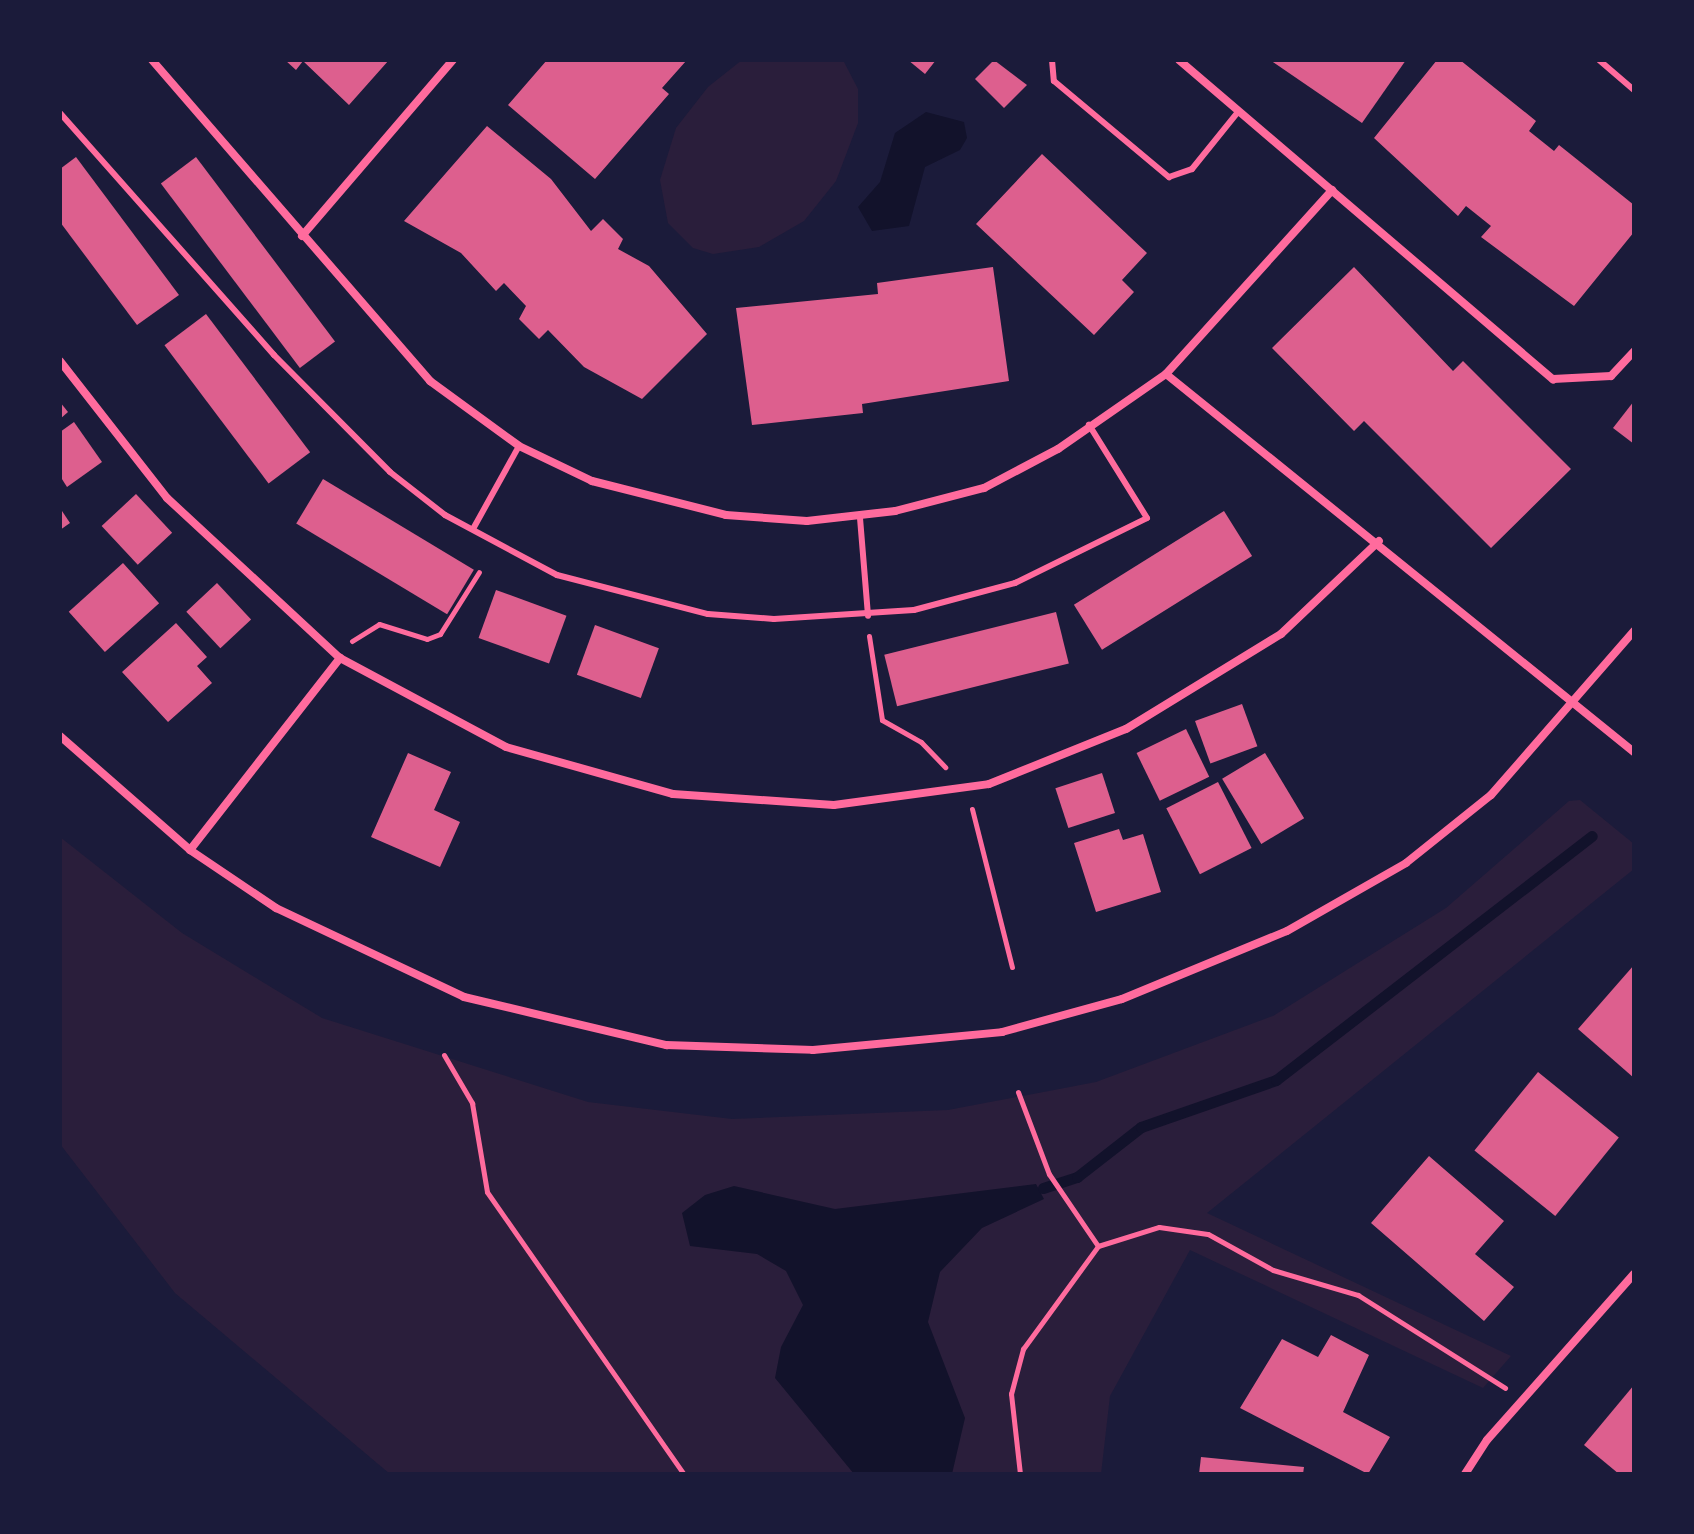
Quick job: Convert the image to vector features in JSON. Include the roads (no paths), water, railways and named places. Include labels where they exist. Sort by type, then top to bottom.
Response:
[{"type":"street","points":[[152,60],[430,381],[519,446],[592,481],[726,515],[860,518],[984,488],[1166,374],[1332,190]]},
{"type":"street","points":[[302,236],[453,60]]},
{"type":"street","points":[[1179,60],[1553,379],[1611,376],[1634,351]]},
{"type":"street","points":[[60,361],[167,498],[340,658],[506,747],[673,794],[834,805],[989,784],[1126,729],[1281,634],[1379,541]]},
{"type":"street","points":[[1166,374],[1379,541],[1634,752]]},
{"type":"street","points":[[60,736],[190,850],[276,908],[384,964],[464,997],[579,1029],[749,1052],[947,1040],[1122,999],[1287,931],[1406,863],[1491,795],[1634,631]]},
{"type":"street","points":[[190,850],[340,658]]},
{"type":"street","points":[[1465,1474],[1521,1401],[1634,1274]]},
{"type":"lane","points":[[1052,60],[1054,81],[1169,177],[1192,169],[1238,112]]},
{"type":"lane","points":[[1599,60],[1634,90]]},
{"type":"lane","points":[[60,113],[330,414],[390,472],[473,529],[557,575],[708,614],[868,616],[1015,583],[1147,518],[1089,425]]},
{"type":"lane","points":[[473,529],[519,446]]},
{"type":"lane","points":[[860,518],[868,616]]},
{"type":"waterway","points":[[1043,1188],[1077,1177],[1141,1127],[1276,1080],[1592,836]]}]
